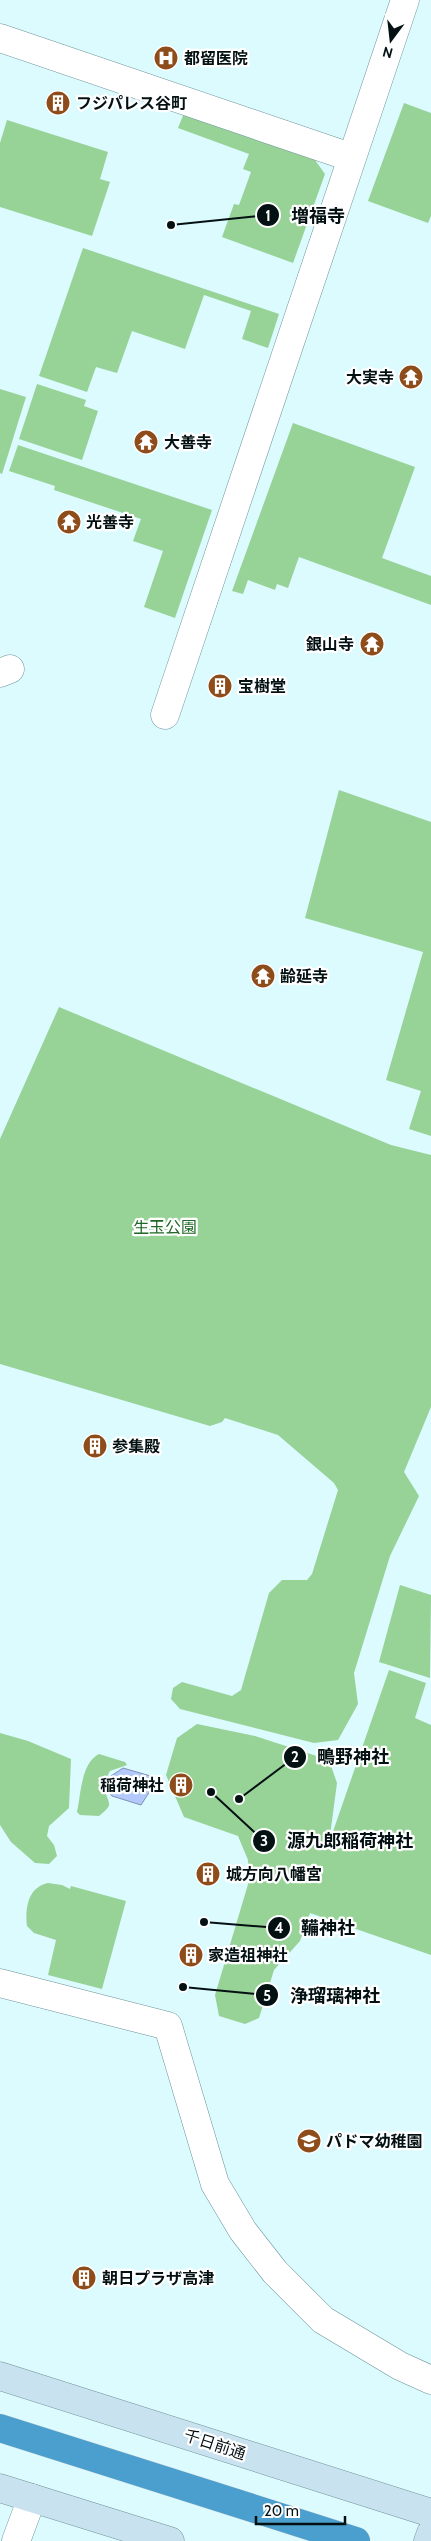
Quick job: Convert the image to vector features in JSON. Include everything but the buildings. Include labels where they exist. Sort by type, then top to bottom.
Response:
[{"type":"highway","points":[[0,2428],[356,2541]]},
{"type":"main road","name":"千日前通","points":[[0,2376],[431,2513]]},
{"type":"main road","points":[[0,2488],[170,2541]]},
{"type":"main road","points":[[428,2541],[431,2533]]},
{"type":"street","points":[[164,715],[271,402],[350,157],[405,0]]},
{"type":"street","points":[[0,38],[350,157]]},
{"type":"street","points":[[0,1983],[168,2026],[215,2184],[243,2231],[275,2272],[323,2320],[400,2366],[431,2380]]},
{"type":"street","points":[[16,2541],[32,2498]]},
{"type":"green space","points":[[404,103],[431,113],[431,216],[428,223],[368,201]]},
{"type":"green space","points":[[184,113],[315,160],[325,174],[293,263],[222,237],[234,204],[239,205],[251,172],[243,169],[249,154],[178,128]]},
{"type":"green space","points":[[7,120],[108,152],[100,179],[110,182],[92,236],[0,207],[0,143]]},
{"type":"green space","points":[[83,248],[279,314],[268,348],[242,339],[251,311],[204,295],[185,349],[132,331],[117,373],[96,367],[87,392],[39,376]]},
{"type":"green space","points":[[37,384],[86,400],[84,406],[98,411],[82,460],[19,439]]},
{"type":"green space","points":[[0,389],[26,397],[2,474],[0,473]]},
{"type":"green space","points":[[293,423],[415,467],[382,558],[431,576],[431,605],[299,557],[288,588],[277,584],[275,590],[248,580],[243,594],[232,591]]},
{"type":"green space","points":[[18,445],[212,510],[175,618],[144,607],[163,551],[133,541],[141,519],[54,490],[55,486],[9,471]]},
{"type":"green space","points":[[339,790],[431,822],[431,1136],[409,1129],[421,1091],[386,1080],[423,952],[305,918]]},
{"type":"green space","name":"生玉公園","points":[[59,1007],[391,1145],[431,1155],[431,1407],[404,1472],[419,1496],[390,1556],[354,1673],[358,1704],[338,1740],[314,1743],[180,1709],[171,1699],[173,1688],[182,1682],[232,1696],[241,1690],[269,1593],[282,1580],[307,1580],[312,1574],[338,1490],[334,1483],[278,1435],[225,1418],[222,1422],[210,1426],[0,1364],[0,1139]]},
{"type":"green space","points":[[400,1585],[431,1595],[430,1678],[379,1662]]},
{"type":"green space","points":[[389,1670],[426,1683],[415,1718],[431,1725],[431,1955],[310,1913],[300,1941],[274,1970],[259,2018],[245,2024],[219,2016],[215,1995],[249,1881],[248,1860],[238,1836],[184,1817],[166,1775],[177,1738],[197,1724],[255,1736],[329,1760],[337,1783],[329,1843]]},
{"type":"green space","points":[[0,1733],[28,1741],[71,1759],[69,1808],[49,1826],[47,1836],[54,1845],[57,1856],[49,1864],[35,1863],[11,1842],[0,1825]]},
{"type":"green space","points":[[99,1754],[125,1762],[127,1765],[110,1771],[108,1775],[105,1791],[109,1807],[99,1816],[80,1815],[77,1812],[85,1772],[93,1758]]},
{"type":"green space","points":[[48,1883],[62,1885],[70,1889],[71,1886],[126,1901],[102,1989],[48,1975],[56,1940],[34,1933],[27,1926],[27,1906],[29,1899],[36,1889]]},
{"type":"water","points":[[123,1768],[154,1777],[150,1791],[141,1805],[112,1796],[108,1791],[111,1776]]},
{"type":"place","name":"都留医院","points":[[166,58]]},
{"type":"place","name":"フジパレス谷町","points":[[58,103]]},
{"type":"place","name":"増福寺","points":[[171,225]]},
{"type":"place","name":"大実寺","points":[[411,377]]},
{"type":"place","name":"大善寺","points":[[146,442]]},
{"type":"place","name":"光善寺","points":[[69,522]]},
{"type":"place","name":"銀山寺","points":[[372,644]]},
{"type":"place","name":"宝樹堂","points":[[220,686]]},
{"type":"place","name":"齢延寺","points":[[263,976]]},
{"type":"place","name":"参集殿","points":[[95,1446]]},
{"type":"place","name":"稲荷神社","points":[[181,1785]]},
{"type":"place","name":"源九郎稲荷神社","points":[[211,1792]]},
{"type":"place","name":"鴫野神社","points":[[239,1799]]},
{"type":"place","name":"城方向八幡宮","points":[[208,1874]]},
{"type":"place","name":"鞴神社","points":[[204,1922]]},
{"type":"place","name":"家造祖神社","points":[[191,1955]]},
{"type":"place","name":"浄瑠璃神社","points":[[183,1987]]},
{"type":"place","name":"パドマ幼稚園","points":[[309,2141]]},
{"type":"place","name":"朝日プラザ高津","points":[[84,2278]]}]
